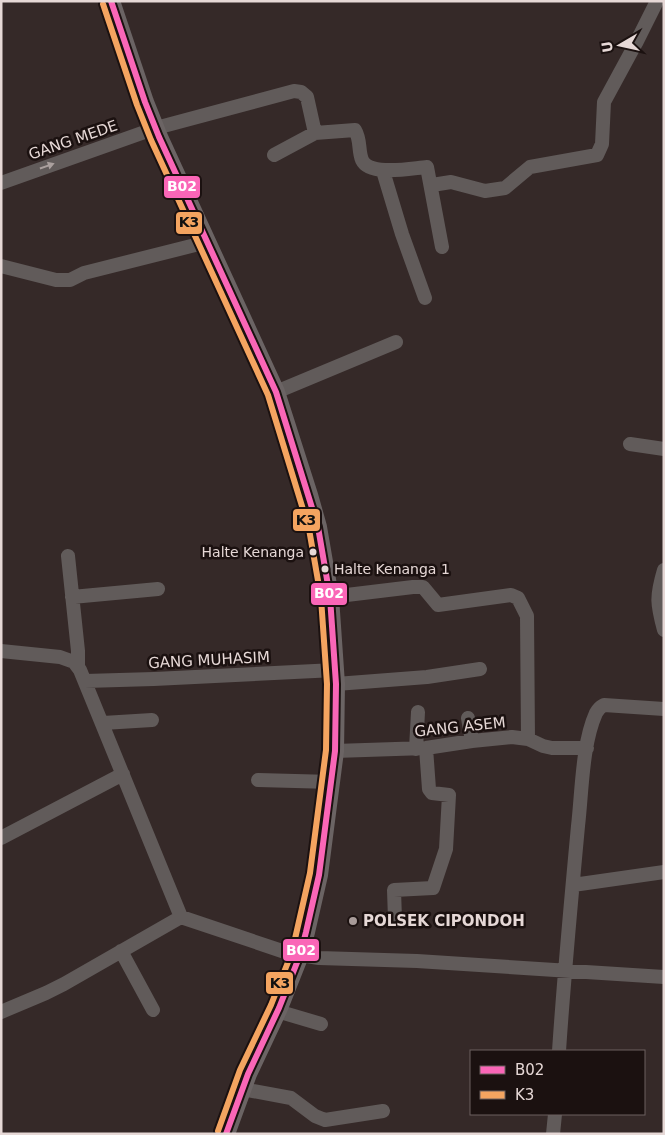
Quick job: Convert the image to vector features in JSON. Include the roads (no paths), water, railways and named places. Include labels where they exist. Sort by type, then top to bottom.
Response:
[{"type":"main road","points":[[111,1],[156,128],[276,392],[316,519],[330,597],[336,677],[335,752],[319,875],[300,956],[242,1089],[226,1134]]},
{"type":"street","points":[[432,185],[451,182],[485,191],[505,188],[530,167],[597,155],[602,144],[604,102],[657,1]]},
{"type":"street","name":"GANG MEDE","points":[[1,183],[156,128],[294,91],[301,92],[307,96],[315,133]]},
{"type":"street","points":[[274,155],[315,133],[355,130],[359,136],[362,161],[369,168],[383,171],[427,167],[432,185],[442,247]]},
{"type":"street","points":[[383,171],[402,234],[423,293]]},
{"type":"street","points":[[1,266],[56,280],[70,280],[84,273],[207,242]]},
{"type":"street","points":[[276,392],[396,342]]},
{"type":"street","points":[[630,444],[664,449]]},
{"type":"street","points":[[68,556],[78,665],[181,917]]},
{"type":"street","points":[[664,570],[658,590],[658,600],[664,630]]},
{"type":"street","points":[[330,597],[413,586],[423,587],[438,605],[511,595],[518,598],[527,616],[528,739]]},
{"type":"street","points":[[72,597],[158,590]]},
{"type":"street","points":[[1,651],[60,657],[78,665]]},
{"type":"street","name":"GANG MUHASIM","points":[[85,681],[427,677],[480,669]]},
{"type":"street","points":[[559,1050],[564,970],[587,748],[596,713],[604,705],[664,709]]},
{"type":"street","points":[[395,919],[394,890],[433,888],[446,848],[450,795],[432,793],[429,789],[421,749],[418,712]]},
{"type":"street","points":[[468,718],[472,741]]},
{"type":"street","points":[[103,723],[152,720]]},
{"type":"street","name":"GANG ASEM","points":[[335,752],[421,749],[497,738],[528,739],[543,746],[587,748]]},
{"type":"street","points":[[1,838],[123,774]]},
{"type":"street","points":[[258,780],[332,782]]},
{"type":"street","points":[[572,885],[664,872]]},
{"type":"street","points":[[1,1012],[46,993],[181,917],[300,956],[411,960],[664,977]]},
{"type":"street","points":[[121,951],[153,1010]]},
{"type":"street","points":[[277,1011],[321,1024]]},
{"type":"street","points":[[242,1089],[292,1098],[315,1116],[325,1120],[383,1110]]},
{"type":"street","points":[[553,1134],[555,1115]]},
{"type":"place","name":"Halte Kenanga","points":[[313,552]]},
{"type":"place","name":"Halte Kenanga 1","points":[[325,569]]},
{"type":"place","name":"POLSEK CIPONDOH","points":[[353,921]]}]
